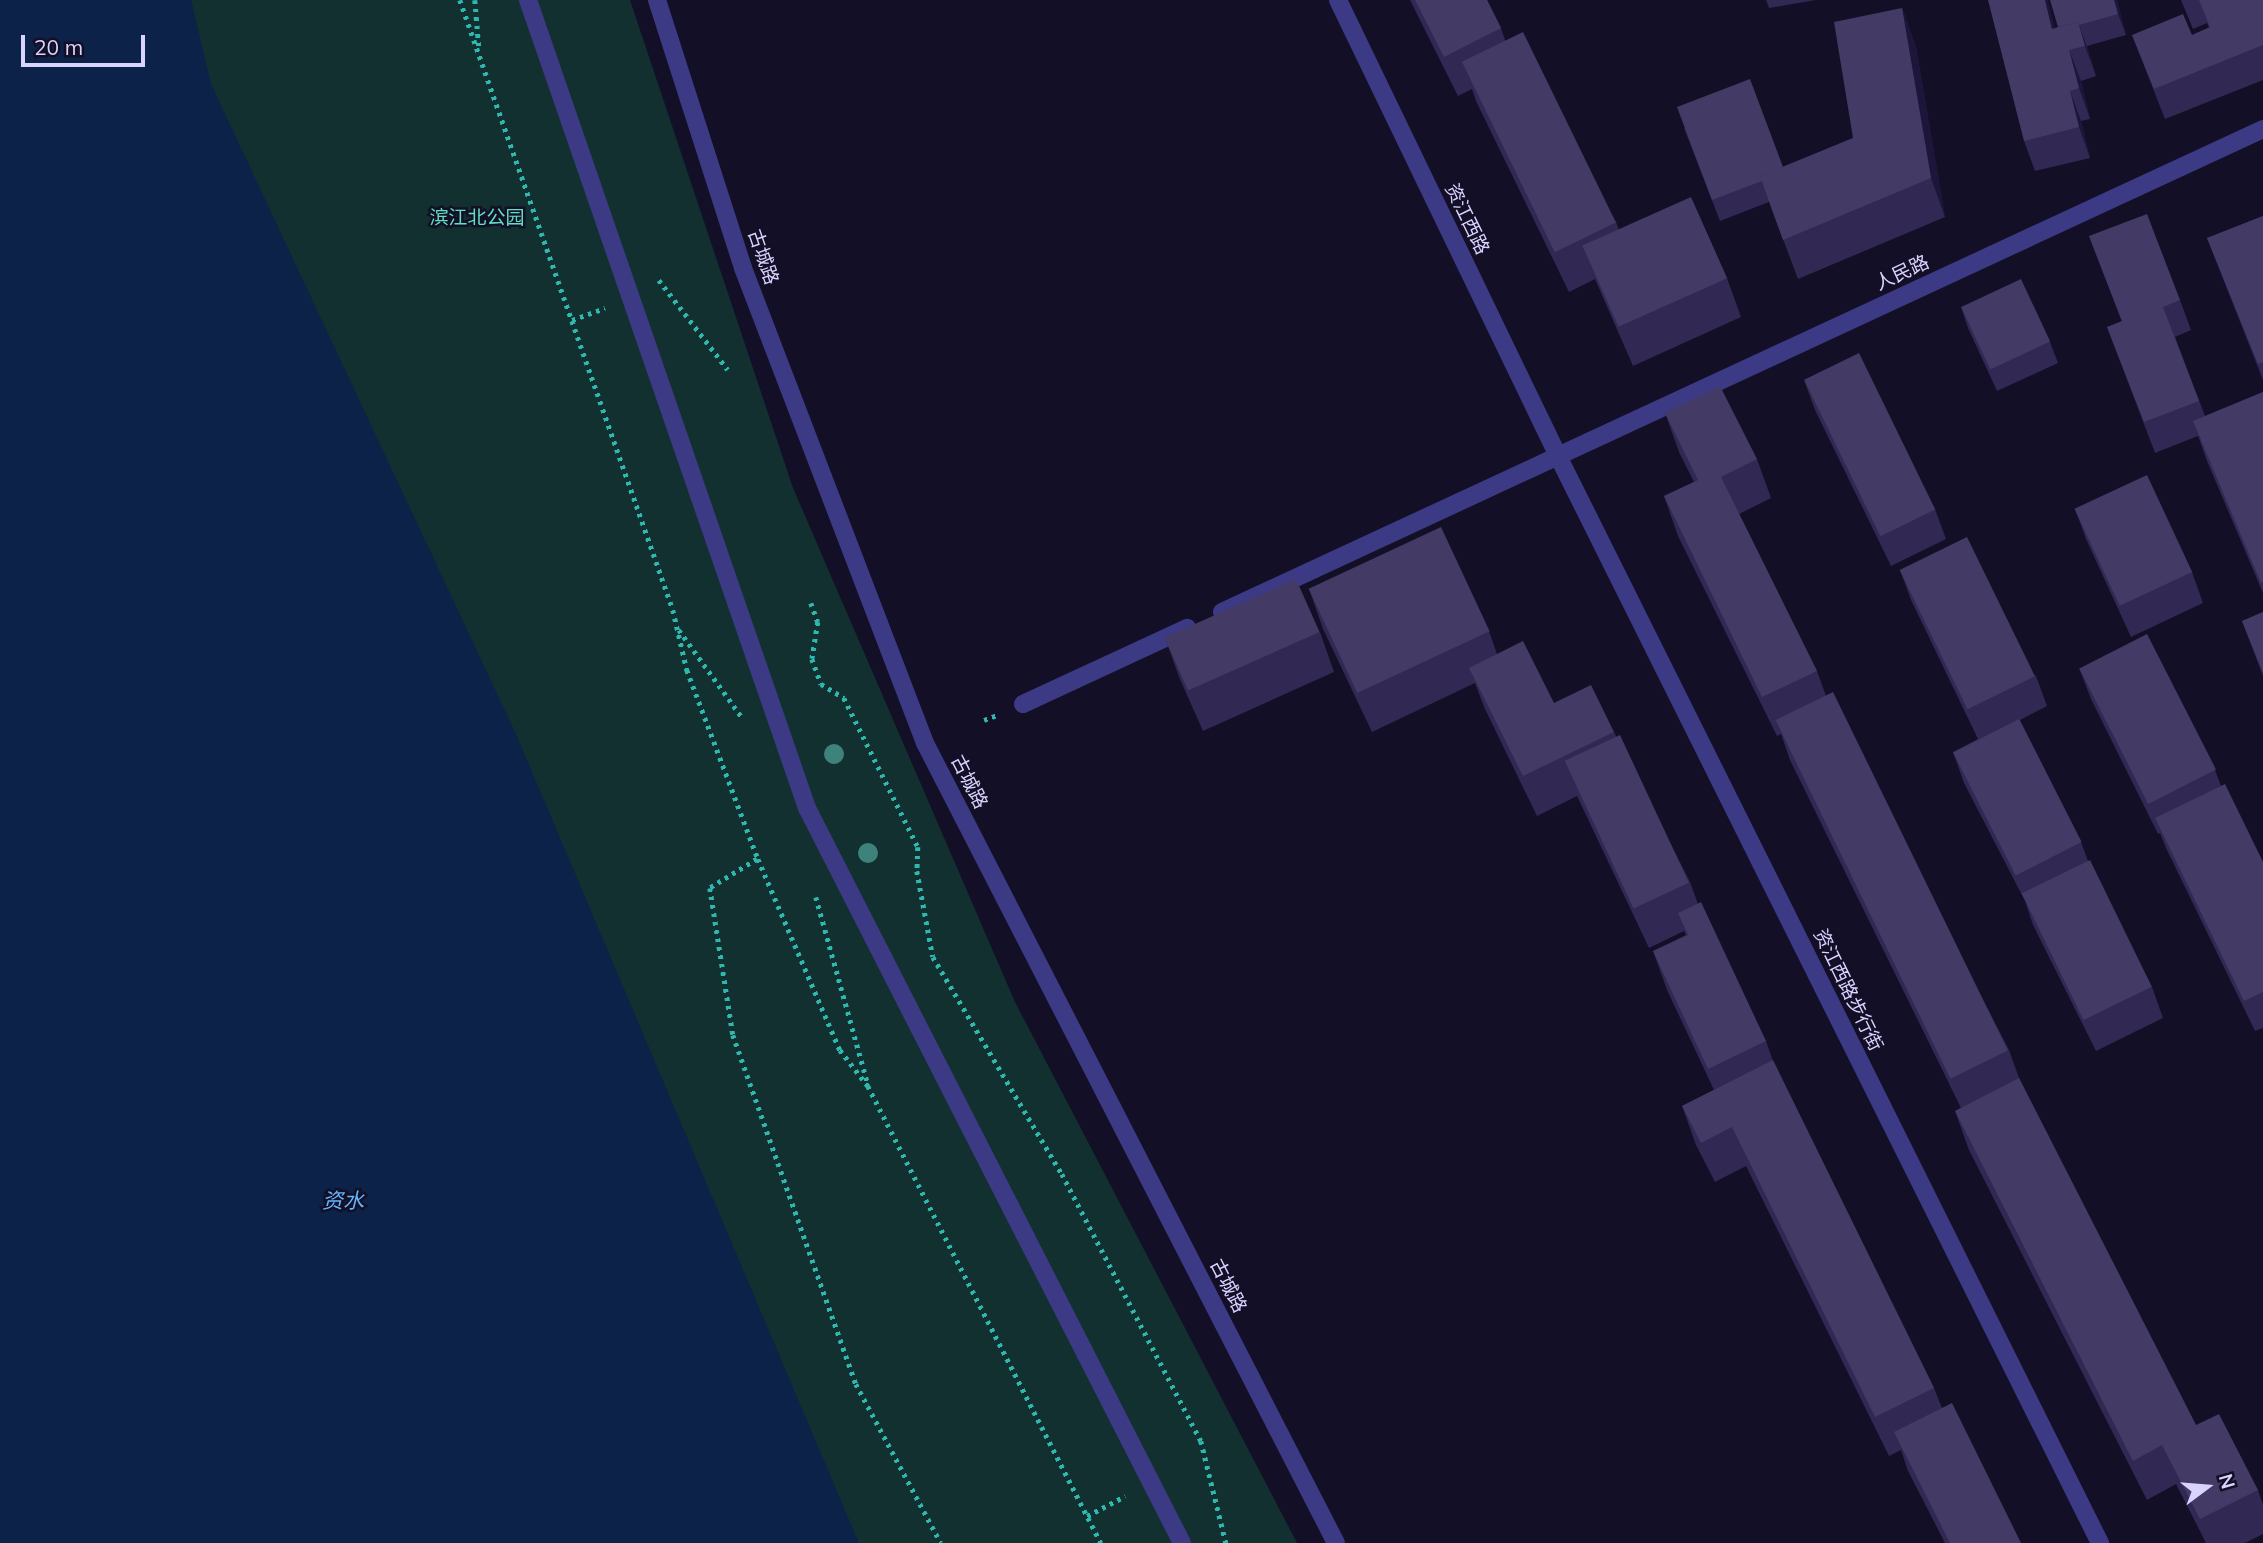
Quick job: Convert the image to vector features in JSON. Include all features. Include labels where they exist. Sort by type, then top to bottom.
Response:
[{"type":"street","points":[[528,0],[807,808],[1182,1543]]},
{"type":"street","name":"古城路","points":[[657,0],[743,268],[925,743],[1336,1543]]},
{"type":"street","name":"资江西路","points":[[1338,0],[1558,456]]},
{"type":"street","name":"人民路","points":[[1023,704],[2263,129]]},
{"type":"street","name":"资江西路步行街","points":[[1558,456],[2100,1543]]},
{"type":"path","points":[[460,0],[677,627],[687,670],[758,859],[840,1050],[868,1086],[1101,1543]]},
{"type":"path","points":[[475,0],[480,58]]},
{"type":"path","points":[[572,320],[610,306]]},
{"type":"path","points":[[811,603],[818,622],[812,659],[821,684],[844,698],[918,847],[918,871],[933,957],[1062,1174],[1201,1441],[1226,1543]]},
{"type":"path","points":[[677,627],[742,718]]},
{"type":"path","points":[[758,859],[710,888],[733,1035],[856,1384],[940,1543]]},
{"type":"path","points":[[815,894],[868,1086]]},
{"type":"path","points":[[1087,1516],[1130,1493]]},
{"type":"green space","name":"滨江北公园","points":[[178,0],[630,0],[793,488],[1015,1002],[1297,1543],[819,1543],[225,182]]},
{"type":"water","name":"资水","points":[[0,0],[191,0],[211,84],[516,734],[859,1543],[0,1543]]},
{"type":"building","points":[[1415,0],[1487,0],[1501,28],[1444,57]]},
{"type":"building","points":[[1988,0],[2045,0],[2052,29],[2078,22],[2085,46],[2069,50],[2079,88],[2070,91],[2079,127],[2024,141]]},
{"type":"building","points":[[2050,0],[2114,0],[2118,14],[2079,25],[2078,22],[2058,27]]},
{"type":"building","points":[[2199,0],[2263,0],[2263,45],[2154,89],[2132,35],[2183,14],[2192,35],[2210,27]]},
{"type":"building","points":[[1902,8],[1931,178],[1783,240],[1760,176],[1853,138],[1834,22]]},
{"type":"building","points":[[1523,32],[1616,223],[1555,252],[1462,62]]},
{"type":"building","points":[[1750,79],[1783,167],[1760,176],[1762,181],[1712,200],[1677,107]]},
{"type":"building","points":[[1691,197],[1727,278],[1618,327],[1582,245]]},
{"type":"building","points":[[2147,214],[2180,300],[2163,307],[2199,401],[2144,422],[2107,327],[2122,321],[2089,236]]},
{"type":"building","points":[[2263,216],[2263,362],[2258,364],[2207,238]]},
{"type":"building","points":[[2021,279],[2050,342],[1990,369],[1961,307]]},
{"type":"building","points":[[1859,353],[1935,509],[1880,536],[1804,380]]},
{"type":"building","points":[[1720,386],[1757,459],[1721,477],[1817,671],[1762,697],[1664,496],[1698,480],[1665,413]]},
{"type":"building","points":[[2263,392],[2263,582],[2261,583],[2193,421]]},
{"type":"building","points":[[2147,475],[2192,572],[2120,606],[2074,509]]},
{"type":"building","points":[[1441,527],[1490,631],[1357,693],[1309,589]]},
{"type":"building","points":[[1967,537],[2035,676],[1968,709],[1900,570]]},
{"type":"building","points":[[1296,579],[1320,632],[1188,691],[1164,638]]},
{"type":"building","points":[[2263,612],[2263,673],[2242,621]]},
{"type":"building","points":[[2147,634],[2216,769],[2148,804],[2079,669]]},
{"type":"building","points":[[1523,641],[1554,703],[1591,685],[1614,732],[1523,776],[1469,668]]},
{"type":"building","points":[[1833,692],[2008,1051],[1950,1079],[1775,720]]},
{"type":"building","points":[[2019,719],[2082,842],[2016,876],[1953,753]]},
{"type":"building","points":[[1620,735],[1689,883],[1634,909],[1565,761]]},
{"type":"building","points":[[2225,784],[2263,862],[2263,992],[2244,1001],[2155,818]]},
{"type":"building","points":[[2090,860],[2152,987],[2084,1020],[2022,893]]},
{"type":"building","points":[[1701,902],[1766,1041],[1708,1069],[1653,951],[1688,935],[1678,913]]},
{"type":"building","points":[[1773,1060],[1934,1388],[1875,1417],[1732,1127],[1701,1143],[1682,1106]]},
{"type":"building","points":[[2019,1078],[2196,1425],[2219,1414],[2258,1490],[2200,1519],[2162,1445],[2133,1461],[1955,1111]]},
{"type":"building","points":[[1952,1403],[2021,1543],[1950,1543],[1894,1432]]}]
